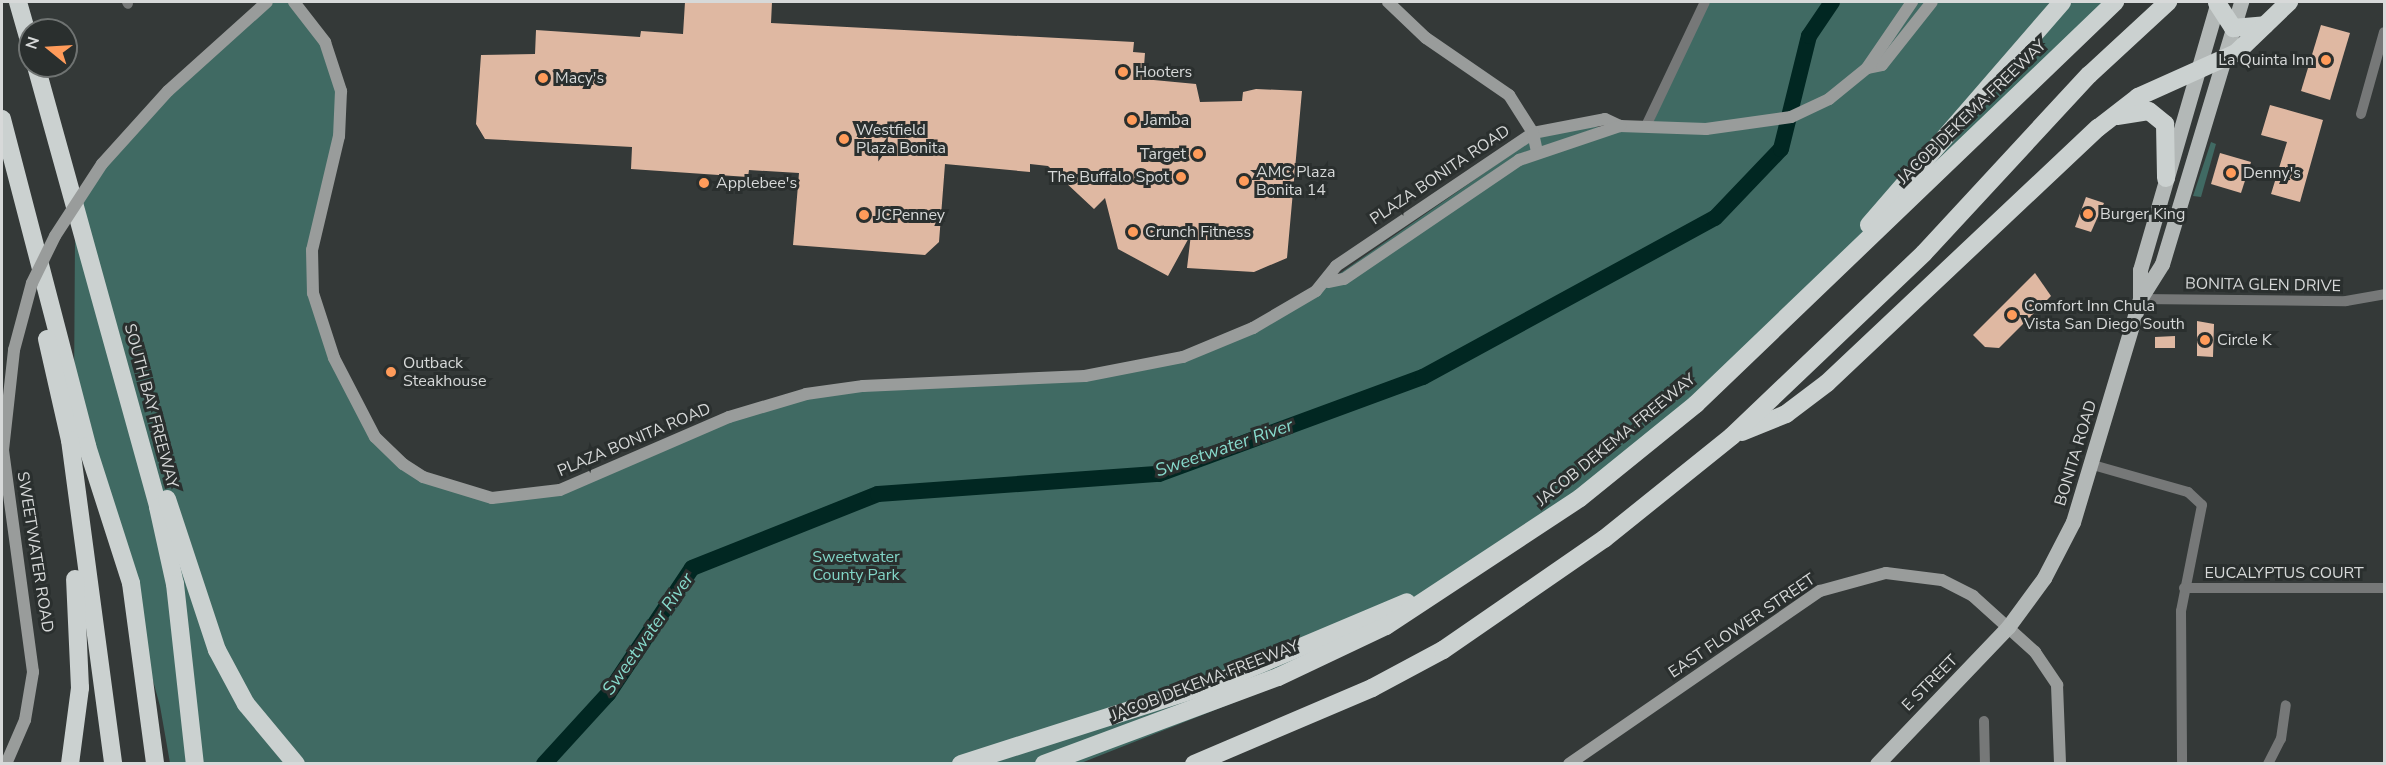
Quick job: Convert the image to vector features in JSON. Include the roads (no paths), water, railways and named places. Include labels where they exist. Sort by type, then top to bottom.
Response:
[{"type":"highway","points":[[18,2],[23,18]]},
{"type":"highway","points":[[1809,294],[2062,2]]},
{"type":"highway","name":"JACOB DEKEMA FREEWAY","points":[[1044,764],[1278,677],[1386,626],[1472,574],[1580,498],[1696,404],[2115,2]]},
{"type":"highway","points":[[1194,764],[1339,703],[1443,650],[1604,539],[1732,436],[1923,253],[2089,75],[2168,2]]},
{"type":"highway","points":[[2218,2],[2233,28],[2267,25]]},
{"type":"highway","points":[[1732,436],[1786,414],[1827,383],[2113,117],[2138,97],[2224,60],[2267,25],[2289,2]]},
{"type":"highway","name":"SOUTH BAY FREEWAY","points":[[39,78],[118,355],[174,584],[195,764]]},
{"type":"highway","points":[[2113,117],[2149,111],[2163,122],[2169,138],[2166,178]]},
{"type":"highway","points":[[2,118],[87,446],[131,583],[155,764]]},
{"type":"highway","points":[[22,194],[23,228],[70,440],[113,764]]},
{"type":"highway","points":[[118,355],[217,650],[246,704],[296,764]]},
{"type":"highway","points":[[70,764],[80,688],[74,548],[78,508]]},
{"type":"highway","points":[[961,764],[1262,665],[1472,574]]},
{"type":"main road","name":"SWEETWATER ROAD","points":[[4,763],[29,704],[33,650],[2,450],[14,350],[32,283],[70,209],[102,164],[168,91],[267,2]]},
{"type":"main road","name":"PLAZA BONITA ROAD","points":[[294,2],[325,42],[341,91],[339,136],[312,250],[313,293],[334,358],[375,437],[423,477],[467,494],[520,497],[560,490],[729,417],[806,394],[862,386],[1085,376],[1183,357],[1252,328],[1328,282],[1344,279],[1537,152],[1620,126],[1706,129],[1791,117],[1829,99],[1867,68],[1912,2]]},
{"type":"main road","points":[[1388,2],[1434,45],[1509,95],[1533,133],[1537,152]]},
{"type":"main road","name":"PLAZA BONITA ROAD","points":[[1867,68],[1882,65],[1932,2]]},
{"type":"main road","name":"BONITA ROAD","points":[[2008,627],[2057,552],[2093,465],[2140,299],[2140,270],[2218,2]]},
{"type":"main road","name":"BONITA ROAD","points":[[2140,299],[2162,264],[2241,2]]},
{"type":"main road","name":"PLAZA BONITA ROAD","points":[[1328,282],[1336,266],[1533,133],[1605,119],[1620,126]]},
{"type":"main road","name":"EAST FLOWER STREET","points":[[1569,764],[1820,591],[1846,581],[1886,573],[1942,580],[1973,596],[2008,627]]},
{"type":"main road","points":[[2008,627],[2035,652],[2057,685],[2060,764]]},
{"type":"main road","name":"E STREET","points":[[1876,764],[2008,627]]},
{"type":"street","points":[[1646,126],[1705,2]]},
{"type":"street","points":[[2361,114],[2385,32]]},
{"type":"street","name":"BONITA GLEN DRIVE","points":[[2140,299],[2346,301],[2385,294]]},
{"type":"street","points":[[2093,465],[2198,500],[2203,516],[2184,588],[2182,764]]},
{"type":"street","name":"EUCALYPTUS COURT","points":[[2184,588],[2385,588]]},
{"type":"street","points":[[2268,764],[2281,739],[2286,705]]},
{"type":"street","points":[[1984,722],[1985,764]]},
{"type":"waterway","name":"Sweetwater River","points":[[544,764],[608,694],[692,568],[878,494],[1159,474],[1423,377],[1715,218],[1781,149],[1809,36],[1832,2]]},
{"type":"place","name":"La Quinta Inn","points":[[2326,60]]},
{"type":"place","name":"Hooters","points":[[1123,72]]},
{"type":"place","name":"Macy's","points":[[543,78]]},
{"type":"place","name":"Jamba","points":[[1132,120]]},
{"type":"place","name":"Westfield Plaza Bonita","points":[[844,139]]},
{"type":"place","name":"Target","points":[[1198,154]]},
{"type":"place","name":"Denny's","points":[[2231,173]]},
{"type":"place","name":"The Buffalo Spot","points":[[1181,177]]},
{"type":"place","name":"AMC Plaza Bonita 14","points":[[1244,181]]},
{"type":"place","name":"Applebee's","points":[[704,183]]},
{"type":"place","name":"Burger King","points":[[2088,214]]},
{"type":"place","name":"JCPenney","points":[[864,215]]},
{"type":"place","name":"Crunch Fitness","points":[[1133,232]]},
{"type":"place","name":"Comfort Inn Chula Vista San Diego South","points":[[2012,315]]},
{"type":"place","name":"Circle K","points":[[2205,340]]},
{"type":"place","name":"Outback Steakhouse","points":[[391,372]]},
{"type":"park label","name":"Sweetwater County Park","points":[[856,566]]}]
